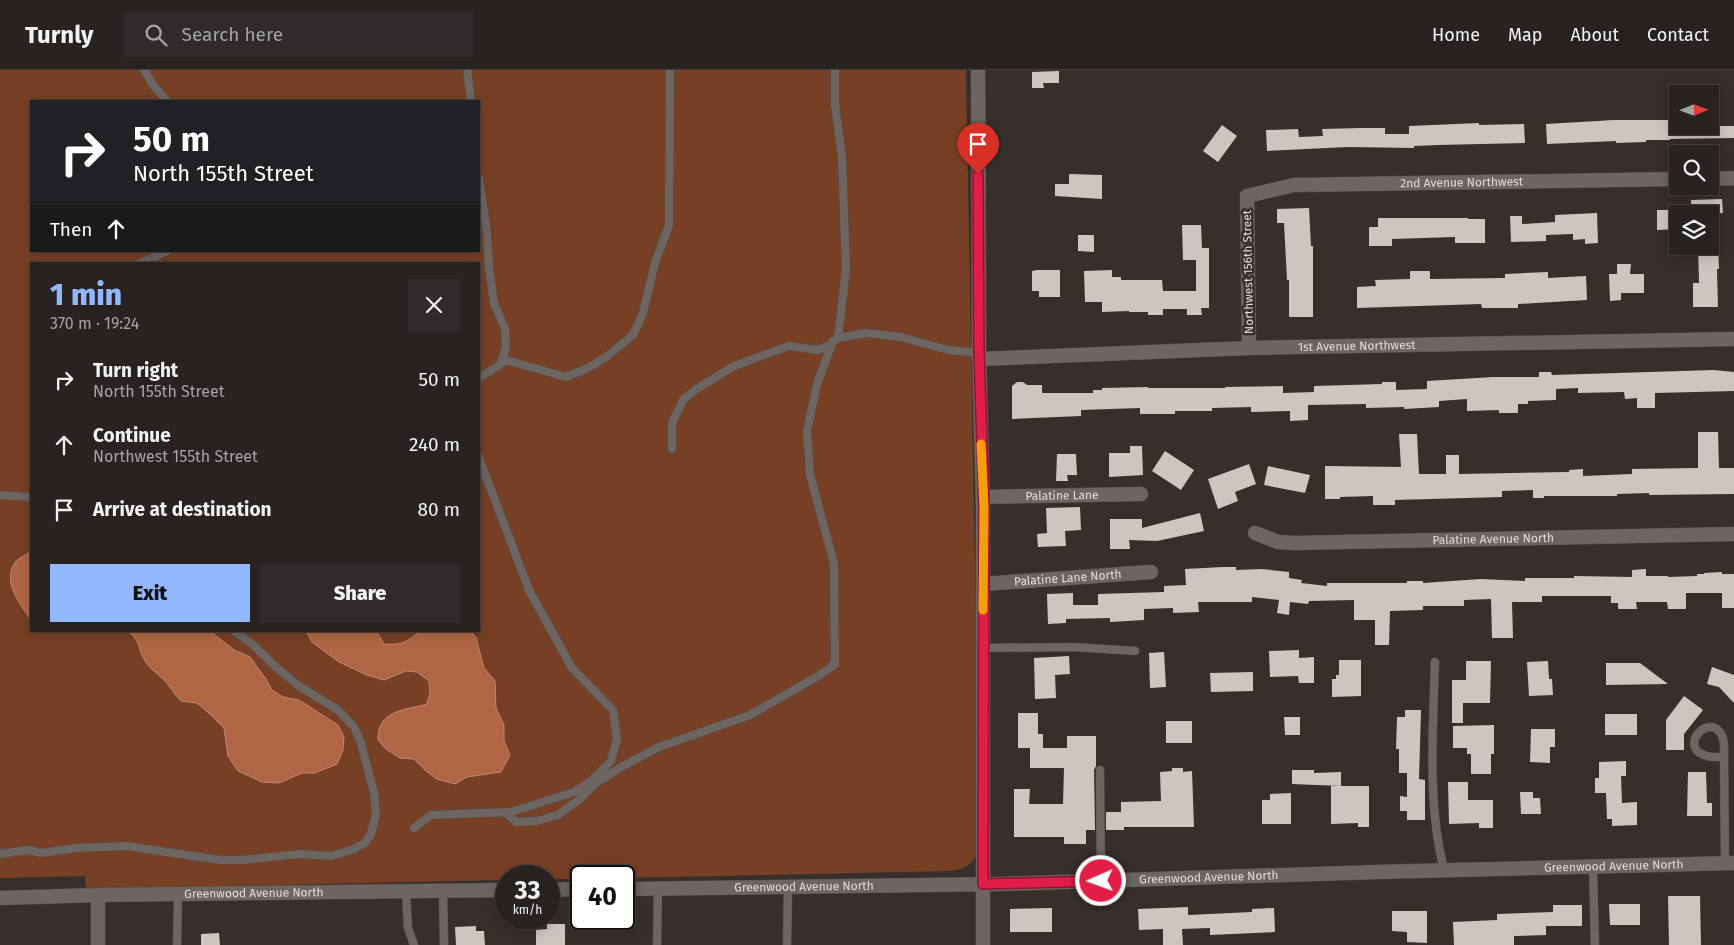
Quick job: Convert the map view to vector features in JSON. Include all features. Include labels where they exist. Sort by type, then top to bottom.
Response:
[{"type":"street","points":[[978,70],[979,356],[983,497],[983,945]]},
{"type":"street","points":[[1719,179],[1734,178]]},
{"type":"street","name":"2nd Avenue Northwest","points":[[1247,196],[1294,185],[1669,179]]},
{"type":"street","name":"Northwest 156th Street","points":[[1247,196],[1249,348]]},
{"type":"street","name":"1st Avenue Northwest","points":[[979,356],[1249,348],[1734,339]]},
{"type":"street","name":"Palatine Lane","points":[[983,497],[1141,494]]},
{"type":"street","name":"Palatine Avenue North","points":[[1255,533],[1278,542],[1295,543],[1734,534]]},
{"type":"street","name":"Palatine Lane North","points":[[983,584],[1151,572]]},
{"type":"street","name":"Greenwood Avenue North","points":[[635,889],[983,884],[1730,863]]},
{"type":"street","name":"Greenwood Avenue North","points":[[0,898],[495,890]]},
{"type":"street","points":[[98,895],[98,945]]},
{"type":"lane","points":[[144,70],[153,85],[166,100]]},
{"type":"lane","points":[[467,70],[471,100]]},
{"type":"lane","points":[[502,359],[566,377],[588,368],[606,357],[633,335],[642,313],[669,225],[670,70]]},
{"type":"lane","points":[[505,812],[516,822],[537,821],[558,815],[580,799],[596,783],[623,766],[659,747],[750,715],[813,680],[835,664],[834,564],[810,474],[808,431],[817,384],[836,340],[846,270],[842,157],[835,105],[835,70]]},
{"type":"lane","points":[[480,186],[494,303],[505,329],[506,347],[501,364],[480,377]]},
{"type":"lane","points":[[143,262],[165,252]]},
{"type":"lane","points":[[672,449],[672,423],[683,400],[694,390],[734,366],[788,346],[817,350],[836,340],[866,334],[900,337],[979,356]]},
{"type":"lane","points":[[414,828],[431,815],[511,812],[574,792],[590,782],[611,760],[617,739],[613,710],[572,668],[529,590],[480,461]]},
{"type":"lane","points":[[0,495],[30,496]]},
{"type":"lane","points":[[0,854],[28,850],[41,853],[76,848],[126,846],[220,860],[242,860],[300,854],[331,856],[365,844],[371,834],[376,814],[374,793],[354,728],[338,710],[299,686],[251,643],[235,632]]},
{"type":"lane","points":[[983,648],[1073,647],[1136,651]]},
{"type":"lane","points":[[1435,662],[1432,762],[1435,815],[1439,849],[1444,870]]},
{"type":"lane","points":[[1724,756],[1710,757],[1701,754],[1695,746],[1698,733],[1706,728],[1710,728],[1719,731],[1723,739],[1724,756],[1730,863]]},
{"type":"lane","points":[[1100,770],[1101,881]]},
{"type":"lane","points":[[1593,867],[1595,945]]},
{"type":"lane","points":[[787,945],[788,887]]},
{"type":"lane","points":[[657,945],[658,888]]},
{"type":"lane","points":[[443,891],[444,945]]},
{"type":"lane","points":[[406,892],[408,928],[414,945]]},
{"type":"lane","points":[[177,945],[178,894]]},
{"type":"shaded area","points":[[0,70],[966,70],[980,842],[971,863],[963,868],[950,871],[635,878],[635,865],[570,865],[570,879],[560,879],[560,865],[495,865],[495,880],[86,889],[85,876],[0,878]]},
{"type":"shaded area","points":[[30,552],[30,619],[17,600],[11,584],[10,576],[16,561]]},
{"type":"shaded area","points":[[129,632],[211,632],[234,650],[250,657],[272,690],[283,697],[299,700],[338,725],[344,737],[343,750],[337,764],[315,773],[302,773],[279,783],[262,782],[238,771],[228,756],[224,728],[197,703],[181,701],[176,696],[166,682],[147,664]]},
{"type":"shaded area","points":[[307,632],[377,632],[384,644],[390,644],[404,642],[419,632],[472,632],[476,638],[484,668],[495,681],[496,708],[504,725],[504,741],[510,755],[501,772],[467,777],[455,784],[437,779],[414,759],[400,758],[386,749],[378,740],[379,730],[383,721],[394,713],[427,704],[430,692],[429,681],[417,672],[406,671],[384,680],[367,675],[339,662],[312,642]]},
{"type":"building","points":[[1059,71],[1059,83],[1043,83],[1044,88],[1032,88],[1032,72]]},
{"type":"building","points":[[1614,120],[1669,120],[1669,135],[1719,135],[1719,126],[1734,126],[1734,138],[1547,144],[1546,124]]},
{"type":"building","points":[[1479,123],[1479,125],[1524,124],[1525,143],[1414,146],[1414,148],[1348,147],[1267,151],[1266,130],[1298,129],[1299,137],[1323,136],[1322,129],[1385,128],[1385,134],[1409,134],[1409,126]]},
{"type":"building","points":[[1222,125],[1237,136],[1218,162],[1203,151]]},
{"type":"building","points":[[1069,174],[1102,175],[1102,199],[1055,196],[1055,184],[1069,184]]},
{"type":"building","points":[[1722,199],[1723,213],[1719,213],[1719,205],[1691,205],[1691,200]]},
{"type":"building","points":[[1309,208],[1311,246],[1313,246],[1313,317],[1289,317],[1289,280],[1287,280],[1284,223],[1277,223],[1277,209]]},
{"type":"building","points":[[1657,210],[1669,210],[1669,229],[1657,230]]},
{"type":"building","points":[[1597,213],[1598,243],[1585,244],[1585,239],[1573,240],[1573,234],[1546,235],[1546,241],[1511,242],[1510,216],[1522,216],[1522,224],[1555,222],[1555,215]]},
{"type":"building","points":[[1378,218],[1485,219],[1485,243],[1455,243],[1455,237],[1392,239],[1392,246],[1369,246],[1369,227],[1378,227]]},
{"type":"building","points":[[1182,225],[1201,225],[1202,248],[1209,248],[1209,308],[1201,308],[1202,315],[1187,315],[1187,309],[1163,309],[1163,315],[1148,315],[1148,312],[1129,311],[1102,312],[1102,302],[1085,302],[1084,271],[1112,270],[1112,277],[1121,277],[1121,280],[1162,280],[1163,291],[1196,291],[1196,260],[1183,260]]},
{"type":"building","points":[[1078,235],[1094,235],[1094,252],[1078,251]]},
{"type":"building","points":[[1698,255],[1718,255],[1718,307],[1693,307],[1693,283],[1699,283]]},
{"type":"building","points":[[1617,264],[1631,264],[1630,274],[1644,274],[1644,293],[1621,293],[1621,300],[1610,301],[1609,274],[1617,274]]},
{"type":"building","points":[[1060,270],[1060,297],[1039,297],[1039,291],[1032,291],[1032,271]]},
{"type":"building","points":[[1410,271],[1430,271],[1430,279],[1505,278],[1505,274],[1548,272],[1548,278],[1586,276],[1587,300],[1518,304],[1518,308],[1482,308],[1481,304],[1357,308],[1357,287],[1376,286],[1375,280],[1410,279]]},
{"type":"building","points":[[1714,370],[1734,372],[1734,391],[1655,393],[1655,408],[1637,408],[1637,398],[1625,399],[1624,392],[1578,393],[1578,388],[1556,389],[1556,400],[1528,401],[1528,404],[1518,404],[1518,413],[1499,413],[1499,410],[1467,411],[1467,399],[1439,401],[1439,407],[1404,409],[1404,407],[1366,408],[1366,404],[1308,405],[1308,420],[1290,421],[1290,411],[1251,412],[1251,407],[1212,408],[1212,411],[1175,411],[1175,414],[1140,414],[1140,408],[1081,410],[1081,416],[1012,419],[1012,386],[1017,382],[1023,382],[1027,385],[1042,385],[1042,393],[1093,393],[1093,390],[1102,390],[1102,388],[1283,386],[1283,393],[1314,392],[1314,386],[1382,384],[1382,382],[1396,382],[1396,390],[1427,389],[1427,381],[1493,377],[1539,377],[1539,372],[1551,372],[1552,375]]},
{"type":"building","points":[[1698,432],[1718,432],[1719,468],[1734,468],[1734,494],[1649,495],[1649,493],[1617,494],[1617,496],[1544,496],[1544,498],[1533,498],[1533,490],[1502,491],[1502,497],[1395,500],[1395,505],[1373,505],[1373,496],[1325,499],[1325,466],[1401,467],[1399,434],[1417,434],[1419,474],[1446,474],[1446,455],[1459,455],[1459,474],[1569,472],[1569,470],[1583,469],[1583,476],[1632,474],[1632,469],[1698,468]]},
{"type":"building","points":[[1130,446],[1142,446],[1143,475],[1109,477],[1109,453],[1130,453]]},
{"type":"building","points":[[1165,451],[1194,470],[1181,490],[1152,471]]},
{"type":"building","points":[[1057,454],[1076,454],[1077,475],[1067,475],[1068,481],[1056,481]]},
{"type":"building","points":[[1249,464],[1256,484],[1235,492],[1238,501],[1218,509],[1208,479]]},
{"type":"building","points":[[1268,466],[1310,475],[1305,493],[1264,485]]},
{"type":"building","points":[[1080,507],[1081,530],[1065,531],[1066,546],[1038,547],[1037,534],[1047,533],[1046,508]]},
{"type":"building","points":[[1200,513],[1204,531],[1157,541],[1129,540],[1130,549],[1110,549],[1110,519],[1142,519],[1142,528]]},
{"type":"building","points":[[1236,567],[1236,570],[1262,569],[1289,572],[1289,578],[1302,580],[1301,583],[1327,586],[1327,583],[1407,583],[1407,581],[1423,581],[1423,583],[1481,579],[1525,581],[1525,578],[1574,578],[1574,576],[1632,577],[1632,570],[1646,569],[1646,576],[1668,577],[1697,576],[1697,574],[1722,572],[1722,574],[1734,574],[1734,608],[1722,608],[1722,593],[1686,593],[1686,609],[1668,609],[1667,602],[1636,602],[1637,609],[1618,609],[1618,603],[1611,603],[1611,596],[1542,596],[1542,602],[1512,602],[1513,638],[1492,638],[1491,599],[1464,600],[1464,606],[1423,606],[1423,610],[1390,611],[1389,645],[1375,645],[1375,620],[1354,620],[1354,600],[1309,601],[1308,604],[1290,602],[1289,615],[1277,613],[1279,600],[1252,597],[1252,602],[1198,602],[1199,612],[1173,613],[1173,608],[1144,609],[1144,620],[1110,622],[1110,618],[1066,619],[1066,623],[1048,624],[1047,594],[1073,593],[1073,605],[1098,605],[1098,594],[1164,592],[1164,586],[1186,585],[1185,569]]},
{"type":"building","points":[[1299,650],[1299,658],[1314,657],[1314,683],[1299,683],[1298,676],[1270,677],[1269,651]]},
{"type":"building","points":[[1164,652],[1166,687],[1150,688],[1149,653]]},
{"type":"building","points":[[1069,656],[1070,674],[1055,675],[1056,698],[1035,699],[1034,658]]},
{"type":"building","points":[[1339,660],[1361,660],[1361,696],[1332,697],[1332,679],[1336,679],[1336,675],[1339,675]]},
{"type":"building","points":[[1466,661],[1491,661],[1490,703],[1463,703],[1463,723],[1452,723],[1452,680],[1466,680]]},
{"type":"building","points":[[1548,661],[1549,679],[1552,679],[1553,695],[1529,696],[1527,662]]},
{"type":"building","points":[[1606,663],[1640,663],[1668,684],[1606,685]]},
{"type":"building","points":[[1712,667],[1734,675],[1734,703],[1719,687],[1707,684]]},
{"type":"building","points":[[1253,672],[1253,691],[1211,692],[1210,673]]},
{"type":"building","points":[[1684,696],[1703,710],[1684,734],[1684,750],[1666,750],[1666,720]]},
{"type":"building","points":[[1405,710],[1421,710],[1419,779],[1425,780],[1425,820],[1407,820],[1407,811],[1400,811],[1400,796],[1407,797],[1407,773],[1399,773],[1399,749],[1396,749],[1397,717],[1405,717]]},
{"type":"building","points":[[1018,713],[1038,713],[1038,734],[1043,734],[1043,748],[1067,748],[1067,736],[1096,736],[1096,766],[1094,770],[1095,830],[1086,830],[1086,844],[1064,844],[1064,837],[1014,837],[1014,789],[1030,789],[1029,804],[1063,804],[1064,768],[1030,768],[1030,748],[1018,748]]},
{"type":"building","points":[[1605,714],[1637,714],[1637,735],[1605,735]]},
{"type":"building","points":[[1284,717],[1300,717],[1300,735],[1285,735]]},
{"type":"building","points":[[1166,721],[1192,721],[1192,743],[1166,743]]},
{"type":"building","points":[[1494,725],[1494,754],[1491,754],[1491,774],[1471,774],[1471,754],[1467,754],[1467,748],[1453,748],[1453,726]]},
{"type":"building","points":[[1531,729],[1555,729],[1555,747],[1550,747],[1550,763],[1530,762]]},
{"type":"building","points":[[1626,761],[1626,776],[1621,776],[1622,803],[1637,802],[1637,825],[1612,826],[1612,819],[1607,819],[1606,793],[1595,793],[1595,778],[1599,778],[1599,762]]},
{"type":"building","points":[[1172,768],[1183,768],[1183,772],[1192,771],[1194,827],[1124,827],[1124,830],[1106,830],[1106,812],[1121,812],[1121,802],[1161,801],[1160,772],[1172,771]]},
{"type":"building","points":[[1292,770],[1314,770],[1314,773],[1341,772],[1341,786],[1292,784]]},
{"type":"building","points":[[1688,772],[1706,772],[1707,803],[1712,803],[1712,816],[1687,816]]},
{"type":"building","points":[[1448,782],[1468,782],[1468,800],[1493,800],[1493,828],[1479,828],[1479,823],[1449,824]]},
{"type":"building","points":[[1331,786],[1369,786],[1369,827],[1358,827],[1358,823],[1331,824]]},
{"type":"building","points":[[1520,792],[1533,792],[1533,798],[1540,798],[1541,814],[1521,814]]},
{"type":"building","points":[[1291,793],[1291,824],[1262,824],[1262,800],[1270,800],[1270,794]]},
{"type":"building","points":[[1668,896],[1700,896],[1701,945],[1669,945]]},
{"type":"building","points":[[1609,904],[1640,904],[1640,925],[1610,925]]},
{"type":"building","points":[[1553,905],[1582,905],[1582,926],[1546,926],[1546,935],[1514,936],[1514,945],[1454,945],[1453,922],[1497,920],[1497,914],[1553,912]]},
{"type":"building","points":[[1188,907],[1188,915],[1252,912],[1252,909],[1274,908],[1275,932],[1210,935],[1210,928],[1182,929],[1183,945],[1163,945],[1163,929],[1139,930],[1138,909]]},
{"type":"building","points":[[1052,908],[1052,932],[1010,932],[1010,909]]},
{"type":"building","points":[[1392,911],[1427,911],[1427,943],[1407,942],[1407,932],[1392,931]]},
{"type":"building","points":[[560,924],[565,924],[565,945],[536,945],[536,930],[560,930]]},
{"type":"building","points":[[476,926],[476,931],[484,931],[485,945],[456,945],[455,927]]},
{"type":"building","points":[[219,933],[220,945],[201,945],[201,934]]},
{"type":"slow traffic","points":[[981,444],[984,507],[983,610]]},
{"type":"route","points":[[978,174],[979,353],[984,507],[983,884],[1101,881]]}]
